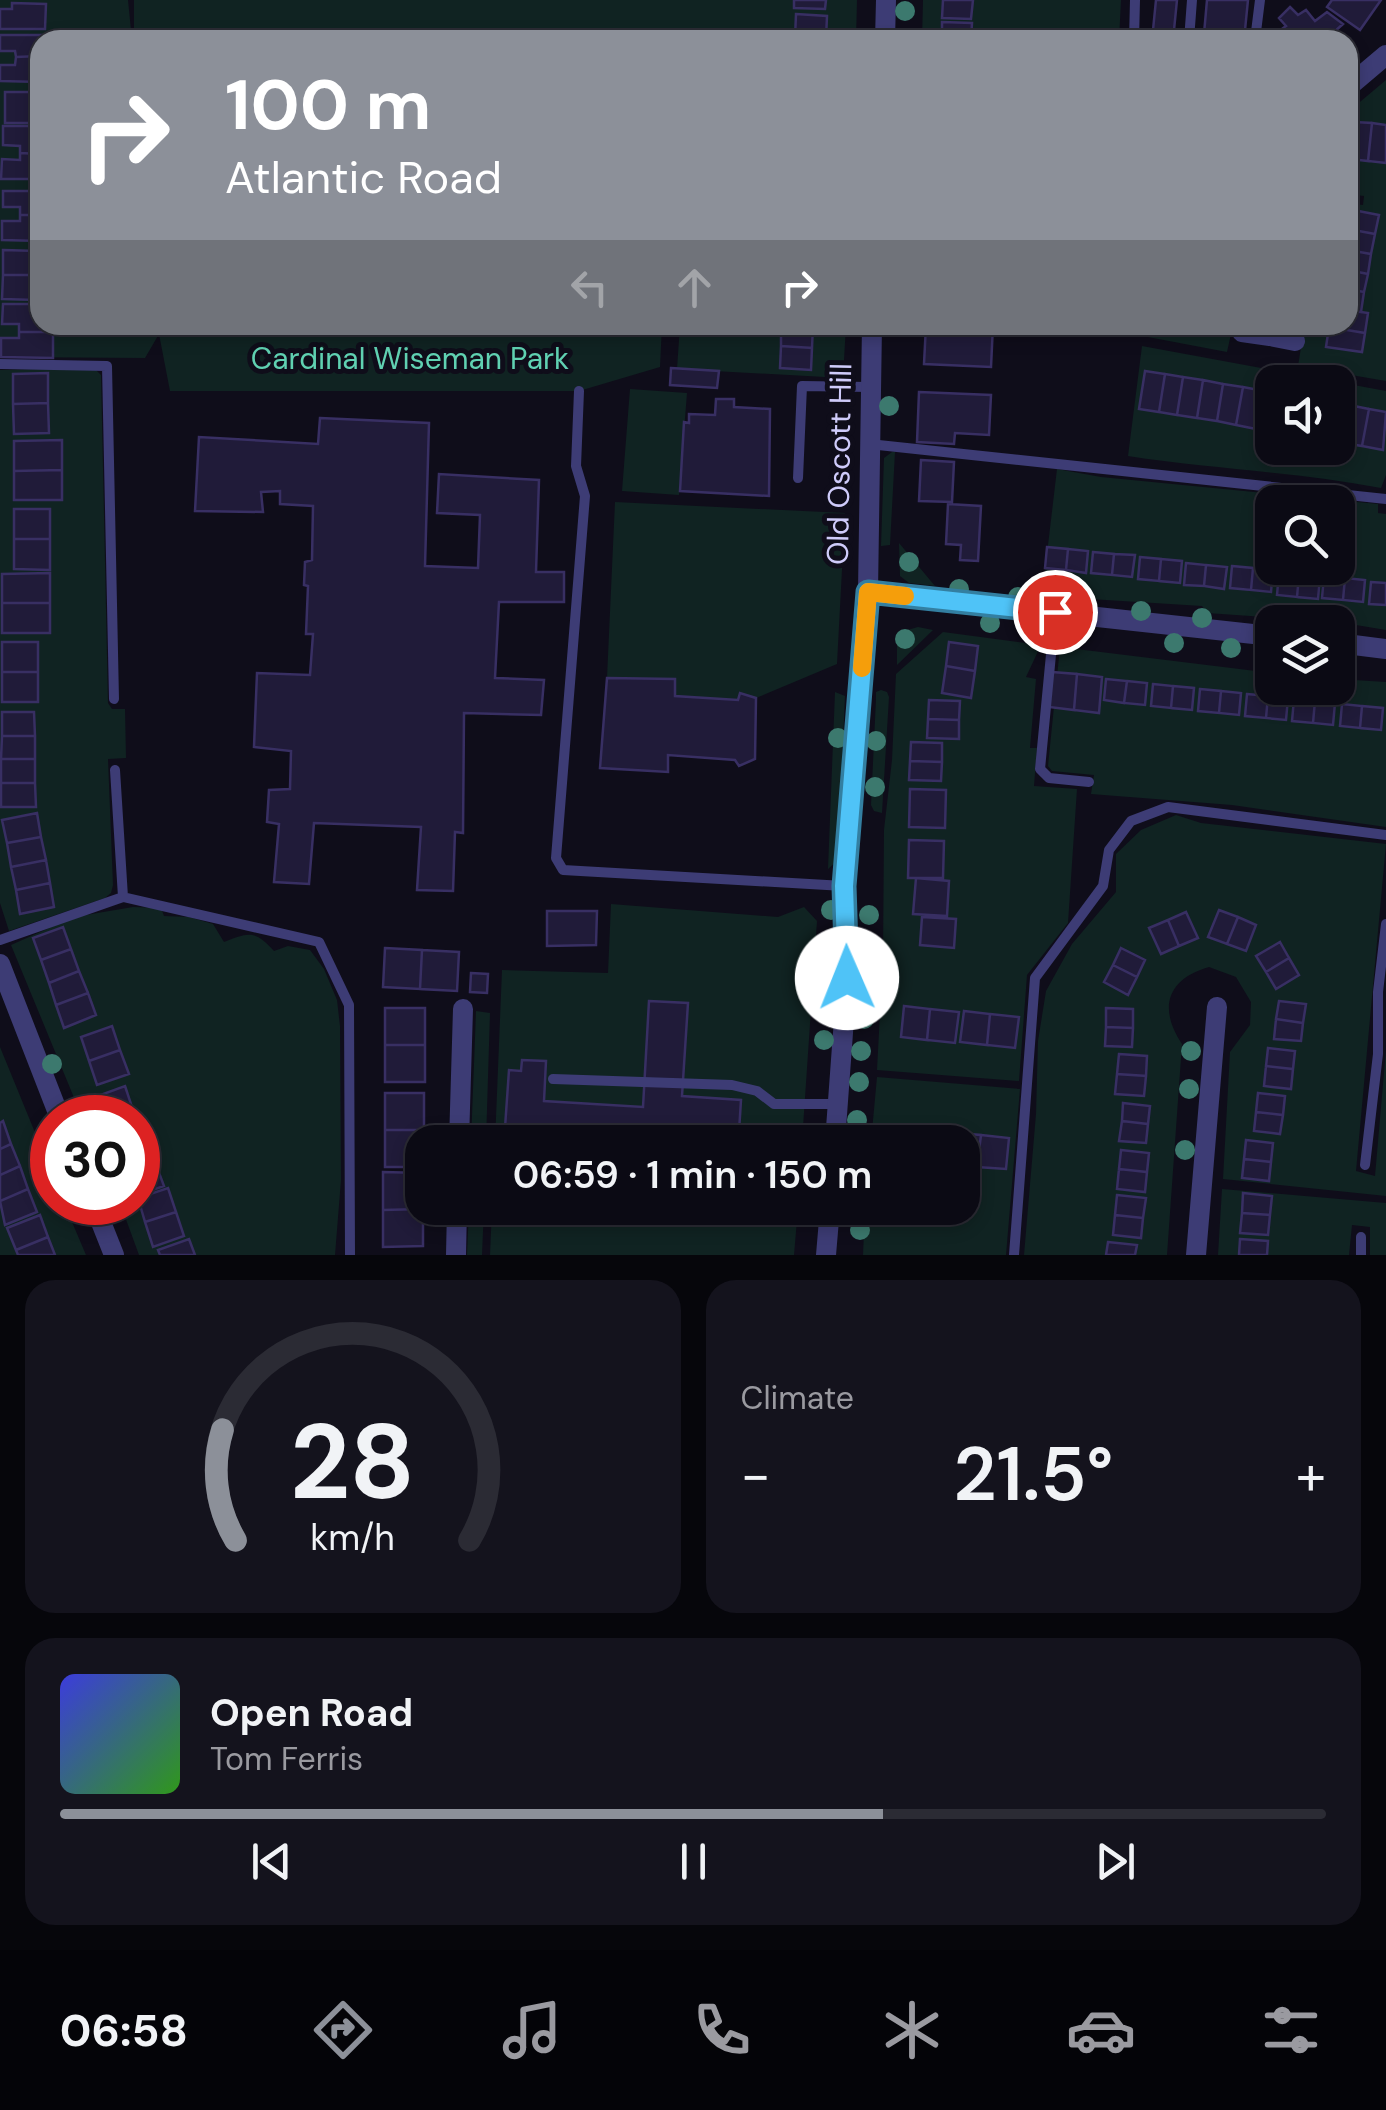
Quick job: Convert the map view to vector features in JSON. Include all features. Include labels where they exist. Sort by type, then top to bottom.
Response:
[{"type":"street","points":[[884,30],[886,0]]},
{"type":"street","points":[[1358,77],[1386,54]]},
{"type":"street","name":"Old Oscott Hill","points":[[836,1125],[847,978],[844,886],[868,592],[872,335]]},
{"type":"street","points":[[1280,335],[1295,341]]},
{"type":"street","points":[[868,592],[1255,634]]},
{"type":"street","points":[[1355,645],[1386,649]]},
{"type":"street","points":[[0,964],[51,1095]]},
{"type":"street","points":[[1196,1255],[1216,1007]]},
{"type":"street","points":[[460,1125],[463,1009]]},
{"type":"street","points":[[102,1225],[114,1255]]},
{"type":"street","points":[[456,1255],[457,1225]]},
{"type":"street","points":[[826,1255],[829,1225]]},
{"type":"lane","points":[[1134,30],[1136,0]]},
{"type":"lane","points":[[1190,30],[1192,0]]},
{"type":"lane","points":[[1256,30],[1260,0]]},
{"type":"lane","points":[[0,364],[107,366],[114,699]]},
{"type":"lane","points":[[798,478],[802,386],[870,387]]},
{"type":"lane","points":[[579,391],[576,466],[585,496],[556,858],[563,870],[844,886]]},
{"type":"lane","points":[[868,444],[1386,499]]},
{"type":"lane","points":[[1055,612],[1040,770],[1049,778],[1089,782]]},
{"type":"lane","points":[[114,770],[123,897]]},
{"type":"lane","points":[[1014,1255],[1035,978],[1103,886],[1109,850],[1131,820],[1168,807],[1386,835]]},
{"type":"lane","points":[[0,940],[123,897],[320,942],[349,1005],[350,1255]]},
{"type":"lane","points":[[1364,1165],[1378,1054],[1378,992],[1386,924]]},
{"type":"lane","points":[[553,1079],[732,1086],[757,1091],[774,1104],[838,1104]]},
{"type":"lane","points":[[1360,1255],[1362,1236]]},
{"type":"green space","name":"Cardinal Wiseman Park","points":[[0,0],[128,0],[131,30],[30,30],[30,335],[158,335],[145,358],[0,357]]},
{"type":"green space","points":[[134,0],[857,0],[856,30],[134,30]]},
{"type":"green space","points":[[923,0],[1121,0],[1120,30],[922,30]]},
{"type":"green space","points":[[1386,80],[1386,381],[1355,376],[1355,365],[1298,365],[1303,335],[1358,335],[1358,204],[1363,205],[1364,196],[1358,195],[1358,104]]},
{"type":"green space","name":"Cardinal Wiseman Park","points":[[159,335],[662,335],[660,367],[579,391],[170,391]]},
{"type":"green space","points":[[679,335],[845,335],[843,378],[677,369]]},
{"type":"green space","points":[[1137,335],[1231,335],[1227,352]]},
{"type":"green space","points":[[1142,346],[1255,367],[1255,465],[1355,465],[1355,385],[1386,391],[1386,475],[1381,488],[1128,456]]},
{"type":"green space","points":[[94,368],[101,375],[108,703],[112,709],[125,709],[126,758],[108,759],[113,885],[105,898],[9,931],[0,903],[0,370]]},
{"type":"green space","points":[[630,389],[687,393],[679,495],[622,491]]},
{"type":"green space","points":[[892,452],[890,545],[881,546],[884,458]]},
{"type":"green space","points":[[1057,469],[1255,492],[1255,585],[1355,585],[1355,502],[1378,504],[1378,513],[1386,514],[1386,630],[1355,625],[1355,605],[1255,605],[1255,616],[1207,613],[1202,606],[1042,596]]},
{"type":"green space","points":[[615,502],[845,513],[837,664],[756,698],[740,694],[738,700],[675,696],[674,679],[607,678]]},
{"type":"green space","points":[[899,543],[935,586],[909,583],[900,576]]},
{"type":"green space","points":[[918,627],[933,630],[897,665],[897,633]]},
{"type":"green space","points":[[943,632],[1041,645],[1026,677],[1036,679],[1030,748],[1037,748],[1034,786],[1077,789],[1068,923],[1027,975],[1019,1081],[877,1070],[884,830],[896,674]]},
{"type":"green space","points":[[1060,647],[1255,671],[1255,705],[1355,705],[1355,680],[1386,682],[1386,827],[1232,805],[1091,794],[1094,775],[1052,771],[1048,766]]},
{"type":"green space","points":[[881,690],[889,697],[882,813],[874,811],[871,805],[876,692]]},
{"type":"green space","points":[[835,692],[845,696],[838,860],[828,869]]},
{"type":"green space","points":[[1176,815],[1201,823],[1386,844],[1356,1171],[1375,1176],[1386,1050],[1386,1196],[1223,1179],[1230,1052],[1250,1025],[1251,1002],[1236,977],[1209,967],[1176,987],[1169,1007],[1182,1044],[1167,1255],[1024,1255],[1038,1041],[1046,991],[1072,944],[1116,892],[1116,854],[1141,830]]},
{"type":"green space","points":[[611,904],[778,917],[804,907],[817,921],[803,1125],[496,1125],[502,970],[608,973]]},
{"type":"green space","points":[[133,907],[161,908],[164,916],[189,917],[213,924],[224,942],[251,935],[274,951],[288,946],[310,950],[324,969],[337,1000],[340,1026],[341,1180],[335,1255],[139,1255],[128,1225],[160,1225],[160,1095],[73,1095],[11,945],[74,917]]},
{"type":"green space","points":[[476,1011],[490,1013],[487,1125],[472,1125]]},
{"type":"green space","points":[[0,1047],[30,1120],[30,1225],[73,1225],[86,1255],[0,1255]]},
{"type":"green space","points":[[877,1077],[1020,1089],[1006,1255],[863,1255],[864,1225],[980,1225],[980,1125],[873,1125]]},
{"type":"green space","points":[[1222,1189],[1386,1203],[1386,1255],[1370,1255],[1370,1227],[1352,1225],[1349,1255],[1218,1255]]},
{"type":"green space","points":[[468,1225],[483,1225],[482,1255],[467,1255]]},
{"type":"green space","points":[[491,1225],[797,1225],[794,1255],[490,1255]]},
{"type":"building","points":[[794,0],[826,0],[825,9],[794,8]]},
{"type":"building","points":[[943,0],[973,0],[971,19],[942,18]]},
{"type":"building","points":[[1156,0],[1177,0],[1174,30],[1153,30]]},
{"type":"building","points":[[1207,0],[1248,0],[1245,30],[1204,30]]},
{"type":"building","points":[[1332,0],[1381,0],[1360,30],[1327,7]]},
{"type":"building","points":[[12,3],[46,4],[45,29],[0,29],[0,9],[12,9]]},
{"type":"building","points":[[1290,7],[1298,15],[1306,10],[1315,21],[1327,12],[1343,24],[1336,30],[1280,30],[1286,26],[1279,18]]},
{"type":"building","points":[[796,14],[827,16],[826,30],[795,30]]},
{"type":"building","points":[[942,22],[972,23],[972,30],[942,30]]},
{"type":"building","points":[[0,35],[30,35],[30,56],[16,57],[15,51],[0,51]]},
{"type":"building","points":[[30,56],[30,82],[0,81],[0,65],[15,65],[16,57]]},
{"type":"building","points":[[5,92],[30,92],[30,123],[5,123]]},
{"type":"building","points":[[1358,122],[1372,123],[1368,161],[1358,160]]},
{"type":"building","points":[[1372,123],[1386,125],[1386,163],[1368,161]]},
{"type":"building","points":[[3,126],[30,126],[30,154],[20,153],[20,146],[3,145]]},
{"type":"building","points":[[20,153],[30,154],[30,179],[1,179],[2,159],[20,160]]},
{"type":"building","points":[[3,191],[30,191],[30,215],[20,215],[20,207],[3,207]]},
{"type":"building","points":[[1358,211],[1379,215],[1375,234],[1358,231]]},
{"type":"building","points":[[20,215],[30,215],[30,241],[2,240],[2,221],[20,221]]},
{"type":"building","points":[[1358,231],[1375,234],[1371,254],[1358,252]]},
{"type":"building","points":[[3,250],[30,251],[30,275],[3,275]]},
{"type":"building","points":[[1358,252],[1371,254],[1368,274],[1358,272]]},
{"type":"building","points":[[1358,272],[1368,274],[1364,292],[1358,291]]},
{"type":"building","points":[[3,275],[30,275],[30,300],[2,299]]},
{"type":"building","points":[[1358,291],[1364,292],[1361,312],[1358,312]]},
{"type":"building","points":[[3,304],[30,304],[30,332],[19,332],[19,324],[2,324]]},
{"type":"building","points":[[1358,312],[1368,313],[1365,333],[1358,332]]},
{"type":"building","points":[[19,332],[53,335],[53,358],[1,357],[1,338],[19,338]]},
{"type":"building","points":[[1365,333],[1362,352],[1326,347],[1328,335]]},
{"type":"building","points":[[781,335],[813,335],[812,348],[781,346]]},
{"type":"building","points":[[925,335],[993,335],[991,367],[924,364]]},
{"type":"building","points":[[781,346],[812,348],[811,370],[780,368]]},
{"type":"building","points":[[671,368],[719,371],[717,388],[670,385]]},
{"type":"building","points":[[1145,371],[1165,374],[1159,412],[1139,409]]},
{"type":"building","points":[[48,373],[48,403],[13,404],[13,374]]},
{"type":"building","points":[[1165,374],[1183,377],[1177,415],[1159,412]]},
{"type":"building","points":[[1183,377],[1203,380],[1197,418],[1177,415]]},
{"type":"building","points":[[1203,380],[1223,384],[1217,421],[1197,418]]},
{"type":"building","points":[[1223,384],[1243,387],[1236,425],[1217,421]]},
{"type":"building","points":[[1243,387],[1255,389],[1255,429],[1236,425]]},
{"type":"building","points":[[919,392],[991,395],[989,435],[955,433],[954,444],[917,442]]},
{"type":"building","points":[[716,399],[734,399],[734,407],[770,409],[769,496],[680,491],[684,422],[689,423],[689,414],[715,415]]},
{"type":"building","points":[[48,403],[49,433],[14,434],[13,404]]},
{"type":"building","points":[[1355,406],[1369,409],[1362,446],[1355,445]]},
{"type":"building","points":[[1369,409],[1386,412],[1383,450],[1362,446]]},
{"type":"building","points":[[320,418],[429,423],[425,566],[478,568],[480,515],[437,513],[439,474],[539,480],[536,572],[564,572],[564,602],[499,602],[495,678],[544,680],[541,715],[464,713],[463,833],[455,832],[453,891],[417,890],[421,827],[314,823],[309,884],[274,882],[279,824],[267,822],[269,790],[290,789],[291,751],[254,747],[257,673],[310,675],[313,634],[306,634],[308,586],[304,585],[305,562],[312,560],[313,506],[280,504],[280,491],[261,492],[263,512],[195,511],[199,437],[318,444]]},
{"type":"building","points":[[62,440],[62,470],[14,471],[14,441]]},
{"type":"building","points":[[921,460],[954,462],[952,502],[919,501]]},
{"type":"building","points":[[62,470],[62,500],[14,500],[14,471]]},
{"type":"building","points":[[948,504],[981,506],[978,561],[960,560],[961,545],[946,544]]},
{"type":"building","points":[[14,509],[50,509],[50,539],[14,539]]},
{"type":"building","points":[[14,539],[50,539],[50,570],[14,569]]},
{"type":"building","points":[[1047,547],[1068,549],[1066,570],[1045,568]]},
{"type":"building","points":[[1068,549],[1088,551],[1086,573],[1066,570]]},
{"type":"building","points":[[1093,552],[1114,554],[1112,575],[1091,573]]},
{"type":"building","points":[[1114,554],[1135,555],[1132,577],[1112,575]]},
{"type":"building","points":[[1140,557],[1161,559],[1159,581],[1138,579]]},
{"type":"building","points":[[1161,559],[1182,561],[1180,583],[1159,581]]},
{"type":"building","points":[[1186,563],[1206,565],[1204,586],[1184,585]]},
{"type":"building","points":[[1206,565],[1227,567],[1224,589],[1204,586]]},
{"type":"building","points":[[1232,566],[1253,568],[1251,590],[1230,588]]},
{"type":"building","points":[[1255,568],[1255,585],[1272,585],[1271,592],[1251,590]]},
{"type":"building","points":[[50,573],[50,603],[2,603],[2,574]]},
{"type":"building","points":[[1355,579],[1365,580],[1363,602],[1343,600],[1344,585],[1355,585]]},
{"type":"building","points":[[1371,582],[1386,583],[1386,605],[1369,604]]},
{"type":"building","points":[[1278,585],[1298,585],[1297,597],[1277,595]]},
{"type":"building","points":[[1298,585],[1319,585],[1318,599],[1297,597]]},
{"type":"building","points":[[1323,585],[1344,585],[1343,600],[1322,598]]},
{"type":"building","points":[[2,603],[50,603],[50,633],[2,633]]},
{"type":"building","points":[[2,642],[38,642],[38,672],[2,672]]},
{"type":"building","points":[[949,642],[978,646],[975,671],[946,666]]},
{"type":"building","points":[[946,666],[975,671],[971,698],[942,693]]},
{"type":"building","points":[[2,672],[38,672],[38,702],[2,702]]},
{"type":"building","points":[[1052,672],[1077,674],[1074,710],[1049,707]]},
{"type":"building","points":[[1077,674],[1102,677],[1099,713],[1074,710]]},
{"type":"building","points":[[607,678],[675,679],[675,696],[738,700],[740,693],[756,698],[755,759],[739,766],[735,760],[668,755],[668,772],[600,768]]},
{"type":"building","points":[[1106,679],[1127,681],[1124,703],[1104,700]]},
{"type":"building","points":[[1127,681],[1147,683],[1145,705],[1124,703]]},
{"type":"building","points":[[1153,684],[1173,686],[1171,708],[1151,706]]},
{"type":"building","points":[[1173,686],[1194,688],[1192,710],[1171,708]]},
{"type":"building","points":[[1200,689],[1221,691],[1219,713],[1198,711]]},
{"type":"building","points":[[1221,691],[1241,693],[1239,715],[1219,713]]},
{"type":"building","points":[[1247,694],[1255,695],[1255,705],[1267,705],[1266,718],[1245,716]]},
{"type":"building","points":[[929,700],[960,701],[959,720],[928,719]]},
{"type":"building","points":[[1267,705],[1287,705],[1286,720],[1266,718]]},
{"type":"building","points":[[1293,705],[1315,705],[1313,723],[1292,721]]},
{"type":"building","points":[[1315,705],[1335,705],[1333,725],[1313,723]]},
{"type":"building","points":[[1342,705],[1362,706],[1360,728],[1340,726]]},
{"type":"building","points":[[1362,706],[1383,708],[1381,730],[1360,728]]},
{"type":"building","points":[[2,712],[34,712],[35,736],[2,736]]},
{"type":"building","points":[[928,719],[959,720],[959,739],[927,738]]},
{"type":"building","points":[[2,736],[35,736],[35,759],[1,759]]},
{"type":"building","points":[[911,742],[942,743],[942,762],[910,761]]},
{"type":"building","points":[[1,759],[35,759],[35,783],[1,783]]},
{"type":"building","points":[[910,761],[942,762],[941,781],[909,780]]},
{"type":"building","points":[[1,783],[35,783],[36,807],[1,807]]},
{"type":"building","points":[[910,789],[946,790],[945,828],[909,827]]},
{"type":"building","points":[[37,813],[41,837],[7,843],[2,820]]},
{"type":"building","points":[[41,837],[46,860],[11,867],[7,843]]},
{"type":"building","points":[[909,840],[944,841],[943,878],[908,878]]},
{"type":"building","points":[[46,860],[50,883],[16,890],[11,867]]},
{"type":"building","points":[[916,878],[949,881],[947,916],[913,914]]},
{"type":"building","points":[[50,883],[54,907],[20,914],[16,890]]},
{"type":"building","points":[[1219,910],[1238,917],[1227,944],[1208,937]]},
{"type":"building","points":[[547,911],[597,911],[596,945],[547,946]]},
{"type":"building","points":[[1186,912],[1198,938],[1179,946],[1168,920]]},
{"type":"building","points":[[922,917],[956,919],[954,948],[920,945]]},
{"type":"building","points":[[1238,917],[1256,925],[1246,951],[1227,944]]},
{"type":"building","points":[[1168,920],[1179,946],[1161,954],[1149,928]]},
{"type":"building","points":[[63,927],[71,949],[41,960],[33,938]]},
{"type":"building","points":[[1280,942],[1289,958],[1266,972],[1256,956]]},
{"type":"building","points":[[385,948],[422,950],[420,989],[383,987]]},
{"type":"building","points":[[1121,948],[1145,960],[1137,977],[1113,965]]},
{"type":"building","points":[[71,949],[79,971],[49,983],[41,960]]},
{"type":"building","points":[[422,950],[459,952],[457,991],[420,989]]},
{"type":"building","points":[[1289,958],[1299,975],[1276,989],[1266,972]]},
{"type":"building","points":[[1113,965],[1137,977],[1128,995],[1104,982]]},
{"type":"building","points":[[79,971],[88,993],[56,1005],[49,983]]},
{"type":"building","points":[[471,973],[488,974],[487,993],[470,992]]},
{"type":"building","points":[[88,993],[96,1015],[64,1028],[56,1005]]},
{"type":"building","points":[[649,1001],[688,1003],[682,1096],[741,1100],[739,1125],[505,1125],[509,1070],[521,1071],[522,1060],[546,1061],[544,1101],[643,1107]]},
{"type":"building","points":[[1279,1001],[1306,1004],[1303,1023],[1276,1019]]},
{"type":"building","points":[[904,1006],[930,1009],[927,1040],[901,1037]]},
{"type":"building","points":[[385,1008],[425,1008],[425,1045],[385,1045]]},
{"type":"building","points":[[1106,1008],[1133,1009],[1133,1028],[1106,1027]]},
{"type":"building","points":[[930,1009],[959,1012],[955,1043],[927,1040]]},
{"type":"building","points":[[964,1011],[990,1014],[987,1045],[960,1042]]},
{"type":"building","points":[[990,1014],[1019,1017],[1015,1048],[987,1045]]},
{"type":"building","points":[[1276,1019],[1303,1023],[1301,1041],[1274,1039]]},
{"type":"building","points":[[112,1026],[120,1050],[89,1061],[81,1037]]},
{"type":"building","points":[[1106,1027],[1133,1028],[1132,1047],[1105,1046]]},
{"type":"building","points":[[385,1045],[425,1045],[425,1082],[385,1082]]},
{"type":"building","points":[[1268,1048],[1295,1051],[1293,1069],[1266,1066]]},
{"type":"building","points":[[120,1050],[129,1074],[97,1085],[89,1061]]},
{"type":"building","points":[[1119,1054],[1147,1056],[1146,1076],[1117,1074]]},
{"type":"building","points":[[1266,1066],[1293,1069],[1291,1089],[1264,1086]]},
{"type":"building","points":[[1117,1074],[1146,1076],[1144,1096],[1115,1094]]},
{"type":"building","points":[[125,1086],[128,1095],[100,1095]]},
{"type":"building","points":[[385,1093],[424,1093],[424,1125],[385,1130]]},
{"type":"building","points":[[1258,1093],[1285,1096],[1283,1115],[1256,1112]]},
{"type":"building","points":[[1123,1103],[1150,1106],[1148,1124],[1122,1121]]},
{"type":"building","points":[[1256,1112],[1283,1115],[1280,1134],[1254,1131]]},
{"type":"building","points":[[3,1121],[11,1144],[0,1149],[0,1123]]},
{"type":"building","points":[[1122,1121],[1148,1124],[1146,1143],[1119,1141]]},
{"type":"building","points":[[385,1130],[405,1130],[405,1167],[385,1167]]},
{"type":"building","points":[[981,1135],[1009,1138],[1006,1169],[980,1167]]},
{"type":"building","points":[[1246,1140],[1273,1143],[1271,1162],[1244,1159]]},
{"type":"building","points":[[11,1144],[20,1166],[0,1175],[0,1149]]},
{"type":"building","points":[[1121,1150],[1149,1153],[1147,1172],[1119,1169]]},
{"type":"building","points":[[1244,1159],[1271,1162],[1269,1181],[1242,1178]]},
{"type":"building","points":[[20,1166],[28,1189],[0,1201],[0,1175]]},
{"type":"building","points":[[1119,1169],[1147,1172],[1145,1192],[1117,1189]]},
{"type":"building","points":[[383,1172],[405,1173],[405,1209],[383,1210]]},
{"type":"building","points":[[168,1188],[176,1212],[160,1217],[160,1191]]},
{"type":"building","points":[[28,1189],[30,1215],[5,1225],[0,1201]]},
{"type":"building","points":[[1243,1193],[1272,1196],[1270,1215],[1242,1213]]},
{"type":"building","points":[[1117,1195],[1146,1198],[1143,1218],[1115,1215]]},
{"type":"building","points":[[405,1209],[405,1225],[423,1225],[423,1246],[383,1247],[383,1210]]},
{"type":"building","points":[[176,1212],[184,1236],[153,1247],[146,1225],[160,1225],[160,1217]]},
{"type":"building","points":[[1242,1213],[1270,1215],[1268,1235],[1240,1233]]},
{"type":"building","points":[[1115,1215],[1143,1218],[1141,1238],[1113,1235]]},
{"type":"building","points":[[30,1219],[30,1225],[44,1225],[48,1237],[16,1250],[7,1228]]},
{"type":"building","points":[[48,1237],[55,1255],[18,1255],[16,1250]]},
{"type":"building","points":[[189,1239],[195,1255],[160,1255],[158,1250]]},
{"type":"building","points":[[1240,1239],[1268,1241],[1267,1255],[1239,1255]]},
{"type":"building","points":[[1108,1242],[1137,1245],[1135,1255],[1106,1255]]},
{"type":"slow traffic","points":[[862,668],[868,592],[905,596]]},
{"type":"route","points":[[847,978],[844,886],[868,592],[1055,612]]}]
